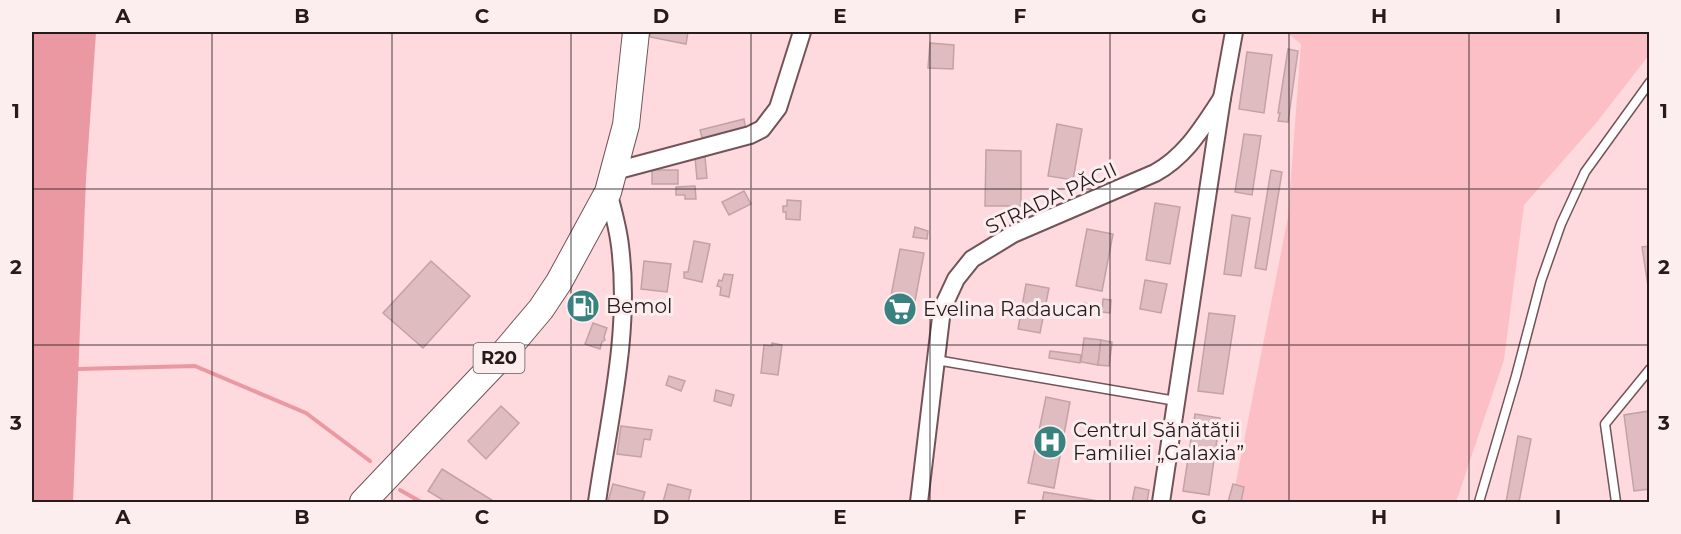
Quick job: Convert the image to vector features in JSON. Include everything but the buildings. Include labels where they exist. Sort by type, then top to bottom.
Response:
[{"type":"main road","name":"R20","points":[[363,502],[497,360],[542,309],[559,282],[612,182],[626,125],[636,32]]},
{"type":"street","points":[[597,502],[620,352],[622,324],[623,279],[612,182],[762,129],[778,108],[802,32]]},
{"type":"street","name":"STRADA PĂCII","points":[[1161,502],[1234,32]]},
{"type":"street","name":"STRADA PĂCII","points":[[919,502],[942,309],[956,279],[972,259],[1013,234],[1170,165],[1192,144],[1222,98]]},
{"type":"lane","points":[[1479,502],[1541,281],[1561,224],[1585,172],[1650,82]]},
{"type":"lane","points":[[936,360],[1176,401]]},
{"type":"lane","points":[[1616,502],[1605,424],[1650,369]]},
{"type":"shaded area","points":[[32,32],[96,32],[86,179],[73,502],[32,502]]},
{"type":"shaded area","points":[[1286,32],[1649,32],[1649,55],[1597,122],[1524,205],[1504,360],[1456,502],[1232,502],[1288,217],[1301,44]]},
{"type":"waterway","points":[[78,369],[195,366],[306,413],[370,461]]},
{"type":"waterway","points":[[400,490],[421,502]]},
{"type":"place","name":"Bemol","points":[[583,306]]},
{"type":"place","name":"Evelina Radaucan","points":[[900,309]]},
{"type":"place","name":"Centrul Sănătății Familiei „Galaxia”","points":[[1050,442]]}]
